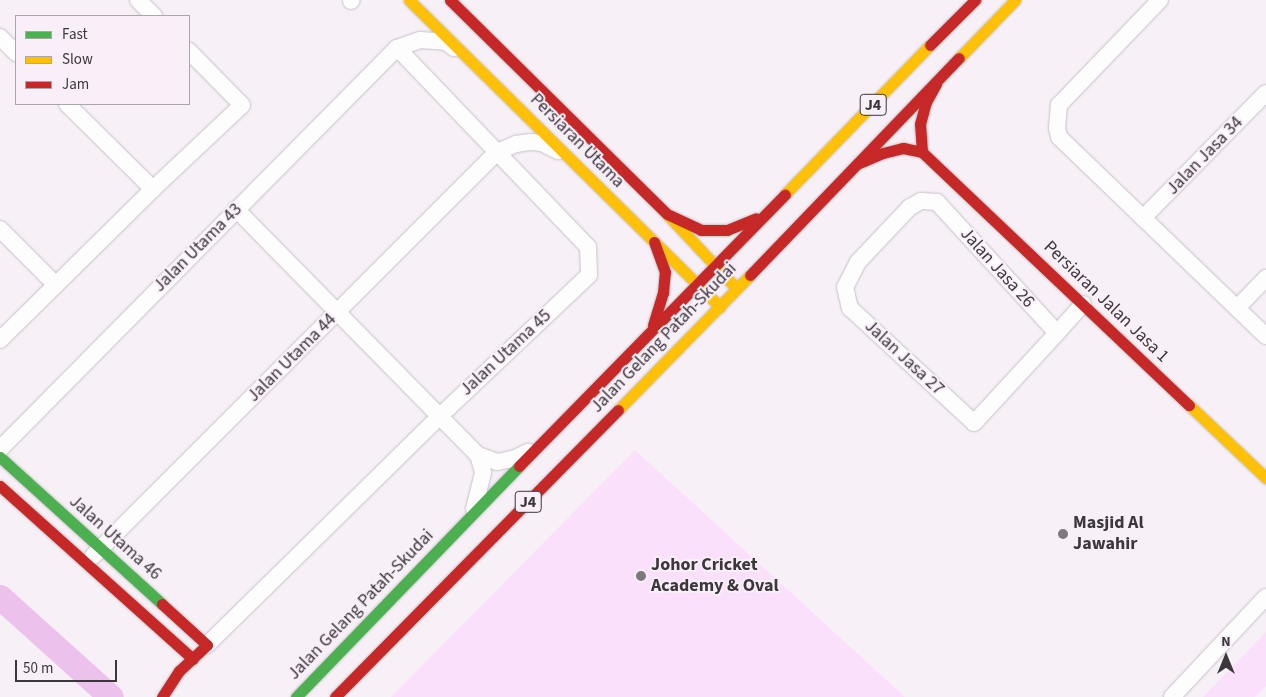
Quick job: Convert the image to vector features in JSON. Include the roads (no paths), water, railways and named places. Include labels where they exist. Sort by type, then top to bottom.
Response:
[{"type":"main road","name":"Persiaran Utama","points":[[409,0],[720,307]]},
{"type":"main road","name":"Persiaran Utama","points":[[450,0],[667,214],[737,289]]},
{"type":"main road","name":"Jalan Gelang Patah-Skudai","points":[[296,697],[696,284],[976,0]]},
{"type":"main road","name":"Jalan Gelang Patah-Skudai","points":[[335,697],[720,307],[854,165],[1015,0]]},
{"type":"main road","points":[[854,165],[882,153],[903,148],[922,152],[920,124],[926,102],[937,80]]},
{"type":"main road","name":"Persiaran Jalan Jasa 1","points":[[922,152],[1266,478]]},
{"type":"main road","points":[[667,214],[701,230],[727,230],[771,209]]},
{"type":"main road","points":[[651,332],[663,293],[665,272],[654,242]]},
{"type":"main road","name":"Jalan Utama 46","points":[[0,457],[207,645]]},
{"type":"main road","points":[[0,486],[193,659]]},
{"type":"main road","points":[[162,697],[179,671],[207,645]]},
{"type":"street","points":[[138,0],[153,15]]},
{"type":"street","points":[[1160,0],[1059,106],[1057,128],[1059,137],[1266,336]]},
{"type":"street","points":[[0,37],[15,52]]},
{"type":"street","points":[[397,48],[420,40],[434,40],[446,42],[463,53]]},
{"type":"street","name":"Jalan Utama 45","points":[[207,645],[440,416],[589,275],[588,247],[397,48]]},
{"type":"street","name":"Jalan Utama 43","points":[[0,450],[397,48]]},
{"type":"street","points":[[0,340],[153,189],[242,105],[190,52]]},
{"type":"street","name":"Jalan Jasa 34","points":[[1144,218],[1266,93]]},
{"type":"street","points":[[68,105],[153,189]]},
{"type":"street","points":[[497,152],[516,144],[531,142],[542,143],[568,157]]},
{"type":"street","name":"Jalan Utama 44","points":[[86,563],[497,152]]},
{"type":"street","name":"Jalan Jasa 27","points":[[937,202],[921,201],[910,207],[858,262],[845,287],[850,308],[974,423],[1057,333]]},
{"type":"street","name":"Jalan Jasa 26","points":[[937,202],[1057,333]]},
{"type":"street","points":[[236,209],[478,455],[497,462],[513,459],[538,447]]},
{"type":"street","points":[[0,229],[56,285]]},
{"type":"street","points":[[1237,308],[1266,278]]},
{"type":"street","points":[[1057,333],[1083,304]]},
{"type":"street","points":[[472,515],[480,491],[482,472],[478,455]]},
{"type":"street","points":[[1172,697],[1266,597]]},
{"type":"waterway","points":[[0,597],[111,697]]},
{"type":"place","name":"Masjid Al Jawahir","points":[[1063,534]]},
{"type":"place","name":"Johor Cricket Academy & Oval","points":[[641,576]]}]
